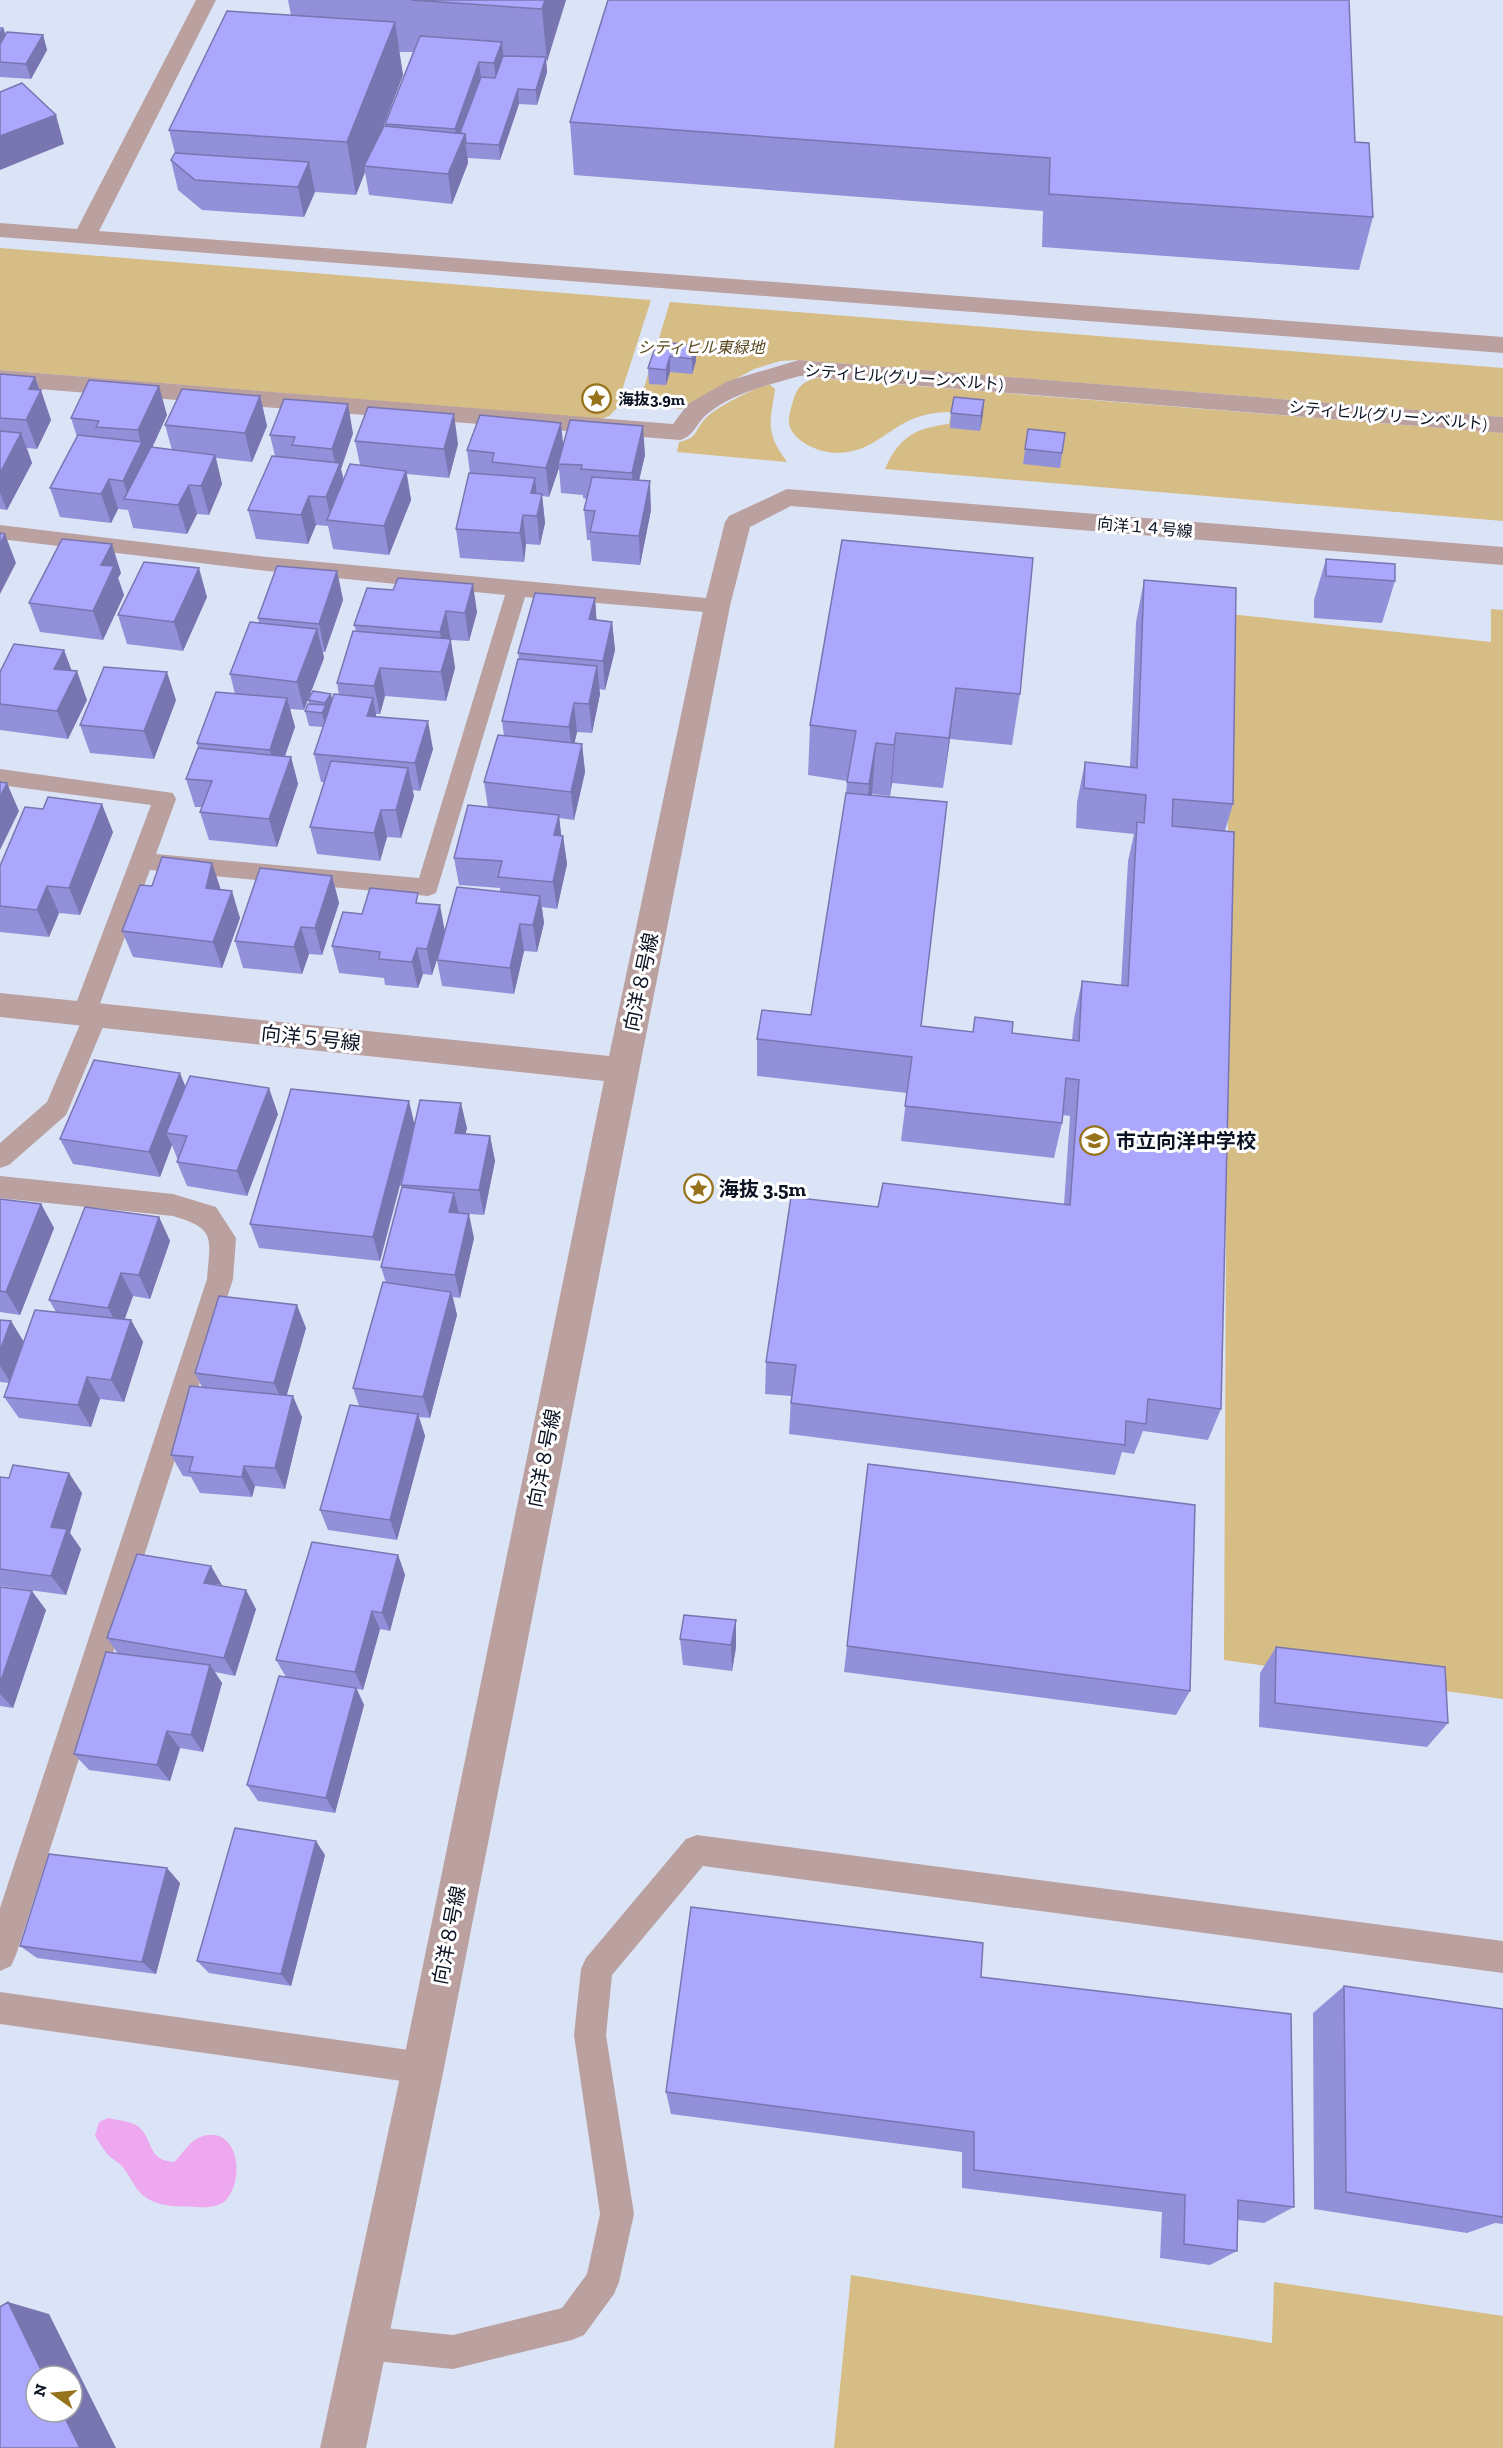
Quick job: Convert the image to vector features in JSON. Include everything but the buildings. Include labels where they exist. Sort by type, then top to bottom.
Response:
[{"type":"street","points":[[84,237],[206,0]]},
{"type":"street","points":[[0,230],[1503,345]]},
{"type":"street","name":"シティヒル(グリーンベルト)","points":[[0,378],[680,432],[697,410],[737,386],[799,369],[1503,425]]},
{"type":"street","name":"向洋１４号線","points":[[786,497],[1503,556]]},
{"type":"street","name":"向洋８号線","points":[[343,2448],[423,2068],[717,606],[738,522],[786,497]]},
{"type":"street","name":"向洋５号線","points":[[0,1005],[622,1071]]},
{"type":"lane","points":[[0,532],[267,564],[717,606]]},
{"type":"lane","points":[[142,861],[428,886],[517,589]]},
{"type":"lane","points":[[0,777],[165,799],[57,1108],[0,1158]]},
{"type":"lane","points":[[0,1187],[173,1206],[207,1215],[223,1238],[220,1279],[0,1955]]},
{"type":"lane","points":[[365,2343],[453,2352],[572,2323],[602,2282],[617,2214],[590,2035],[597,1969],[697,1850],[1503,1957]]},
{"type":"lane","points":[[0,2008],[423,2068]]},
{"type":"green space","points":[[0,248],[651,300],[616,409],[609,416],[601,419],[0,370]]},
{"type":"green space","name":"シティヒル東緑地","points":[[670,302],[1503,368],[1503,417],[798,360],[780,361],[754,369],[681,409],[639,404]]},
{"type":"green space","points":[[817,378],[1503,433],[1503,521],[885,469],[902,442],[927,428],[949,424],[951,412],[917,417],[855,451],[837,453],[815,449],[796,436],[789,424],[789,418],[796,392],[804,383]]},
{"type":"green space","points":[[770,385],[775,389],[771,420],[772,435],[787,462],[677,452],[679,442],[693,436],[702,422],[711,414],[747,393]]},
{"type":"green space","points":[[1491,609],[1503,610],[1503,1699],[1224,1660],[1229,614],[1491,642]]},
{"type":"green space","points":[[851,2275],[1272,2343],[1274,2282],[1503,2316],[1503,2448],[834,2448]]},
{"type":"shaded area","points":[[108,2118],[129,2122],[140,2128],[155,2154],[165,2161],[174,2162],[189,2145],[200,2137],[213,2135],[223,2138],[235,2155],[236,2179],[232,2191],[223,2202],[208,2207],[172,2206],[150,2200],[137,2189],[124,2169],[108,2155],[95,2136],[99,2122]]},
{"type":"place","name":"海抜3.9m","points":[[597,399]]},
{"type":"place","name":"市立向洋中学校","points":[[1095,1141]]},
{"type":"place","name":"海抜 3.5m","points":[[698,1189]]}]
